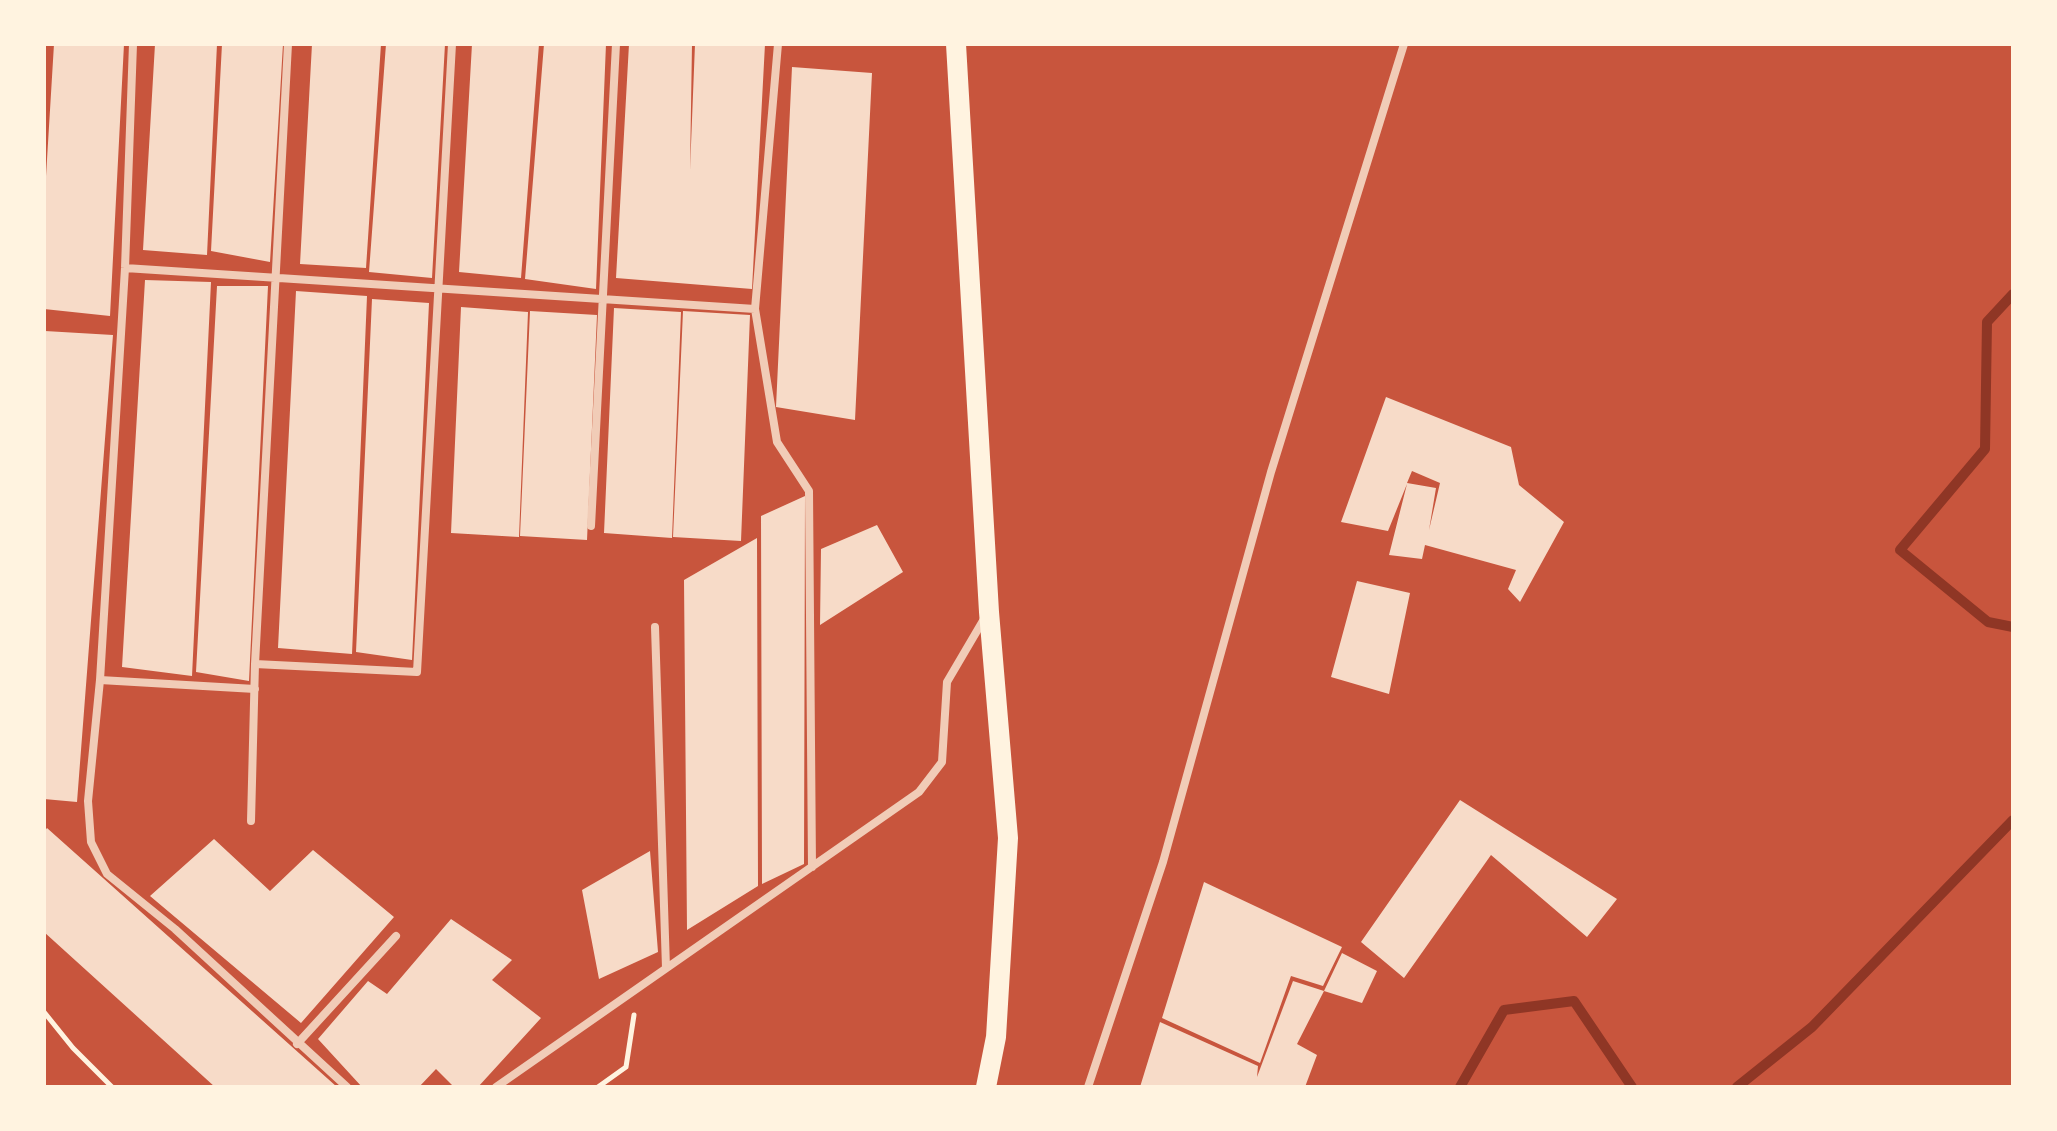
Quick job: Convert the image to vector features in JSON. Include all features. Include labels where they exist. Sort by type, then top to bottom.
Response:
[{"type":"main road","points":[[956,44],[989,612],[1008,838],[996,1037],[986,1087]]},
{"type":"street","points":[[133,44],[125,268],[100,680],[88,801],[91,842],[107,874],[175,929],[347,1087]]},
{"type":"street","points":[[251,821],[255,664],[288,44]]},
{"type":"street","points":[[255,664],[417,672],[452,44]]},
{"type":"street","points":[[591,526],[616,44]]},
{"type":"street","points":[[778,44],[755,309],[777,442],[809,491],[812,867]]},
{"type":"street","points":[[1088,1087],[1163,862],[1271,472],[1404,44]]},
{"type":"street","points":[[125,268],[755,309]]},
{"type":"street","points":[[496,1087],[919,792],[942,762],[947,682],[989,612]]},
{"type":"street","points":[[655,627],[666,968]]},
{"type":"street","points":[[100,680],[255,689]]},
{"type":"street","points":[[297,1044],[396,936]]},
{"type":"path","points":[[598,1087],[626,1067],[639,987]]},
{"type":"path","points":[[44,1012],[73,1048],[112,1087]]},
{"type":"building","points":[[54,44],[124,44],[110,316],[44,309],[44,209]]},
{"type":"building","points":[[155,44],[217,44],[207,255],[143,250]]},
{"type":"building","points":[[222,44],[283,44],[270,262],[211,251]]},
{"type":"building","points":[[312,44],[381,44],[366,268],[300,264]]},
{"type":"building","points":[[386,44],[445,44],[432,278],[369,272]]},
{"type":"building","points":[[472,44],[539,44],[521,278],[459,272]]},
{"type":"building","points":[[544,44],[606,44],[596,289],[525,279]]},
{"type":"building","points":[[629,44],[692,44],[690,170],[695,44],[765,44],[752,289],[616,278]]},
{"type":"building","points":[[792,67],[872,73],[855,420],[776,407]]},
{"type":"building","points":[[145,280],[211,282],[192,676],[122,667]]},
{"type":"building","points":[[217,286],[268,286],[249,681],[196,672]]},
{"type":"building","points":[[296,291],[367,296],[352,654],[278,648]]},
{"type":"building","points":[[372,299],[429,303],[412,660],[356,652]]},
{"type":"building","points":[[461,307],[528,312],[519,537],[451,533]]},
{"type":"building","points":[[614,308],[681,312],[672,538],[604,533]]},
{"type":"building","points":[[530,311],[597,315],[587,540],[520,536]]},
{"type":"building","points":[[683,311],[750,315],[741,541],[673,537]]},
{"type":"building","points":[[45,331],[113,335],[77,802],[44,799]]},
{"type":"building","points":[[1386,397],[1511,447],[1519,485],[1564,522],[1520,602],[1508,589],[1516,570],[1425,545],[1422,559],[1389,555],[1407,484],[1388,531],[1341,522]],"holes":[[[1412,471],[1440,483],[1429,530],[1436,488],[1407,483]]]},
{"type":"building","points":[[805,496],[804,864],[762,884],[761,516]]},
{"type":"building","points":[[877,525],[903,572],[820,625],[821,549]]},
{"type":"building","points":[[757,538],[758,886],[687,930],[684,580]]},
{"type":"building","points":[[1357,581],[1410,593],[1389,694],[1331,677]]},
{"type":"building","points":[[1460,800],[1617,899],[1587,937],[1491,855],[1404,978],[1361,942]]},
{"type":"building","points":[[47,828],[337,1087],[215,1087],[44,932],[44,832]]},
{"type":"building","points":[[214,839],[270,891],[313,850],[394,917],[301,1023],[150,896]]},
{"type":"building","points":[[650,851],[658,952],[599,979],[582,890]]},
{"type":"building","points":[[1204,882],[1342,947],[1323,986],[1291,976],[1260,1063],[1162,1018]]},
{"type":"building","points":[[451,919],[512,960],[492,980],[541,1018],[478,1087],[454,1087],[436,1069],[419,1087],[362,1087],[318,1039],[368,981],[387,994]]},
{"type":"building","points":[[1342,953],[1377,971],[1362,1003],[1324,991]]},
{"type":"building","points":[[1293,981],[1324,991],[1297,1044],[1317,1055],[1305,1087],[1140,1087],[1160,1022],[1258,1066],[1257,1077]]},
{"type":"waterway","points":[[2013,294],[1987,322],[1985,449],[1900,550],[1988,622],[2013,627]]},
{"type":"waterway","points":[[1737,1087],[1812,1027],[2013,820]]},
{"type":"waterway","points":[[1460,1087],[1504,1010],[1574,1001],[1632,1087]]}]
